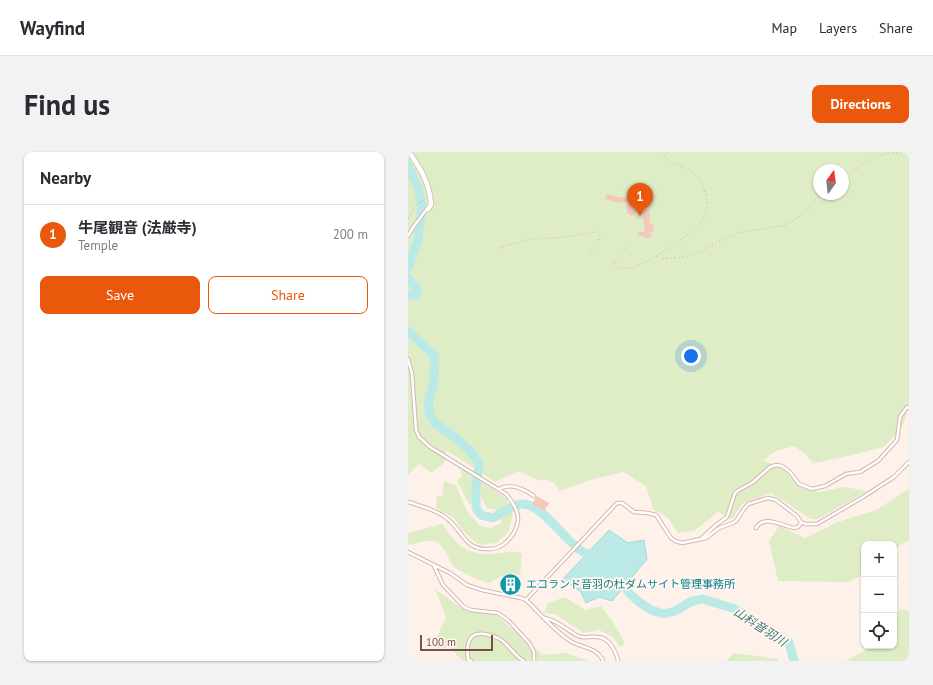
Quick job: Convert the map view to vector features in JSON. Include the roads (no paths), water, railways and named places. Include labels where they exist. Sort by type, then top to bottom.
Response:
[{"type":"street","points":[[409,152],[426,179],[431,206],[428,209]]},
{"type":"lane","points":[[408,236],[428,209]]},
{"type":"lane","points":[[408,359],[412,374],[414,421],[419,437],[430,447],[506,494],[516,508],[518,517],[517,526],[514,534],[502,546],[493,549],[483,549],[470,545],[452,522],[438,512],[408,502]]},
{"type":"lane","points":[[700,539],[716,525],[727,518],[735,493],[752,483],[770,467],[776,465],[782,466],[790,472],[799,484],[812,489],[825,486],[846,474],[860,472],[878,461],[897,440],[900,417],[907,407],[909,408]]},
{"type":"lane","points":[[526,600],[617,503],[622,503],[634,512],[656,515],[671,538],[682,543],[712,535],[719,528],[733,524],[748,504],[768,498],[776,500],[797,516],[801,522],[805,524],[817,524],[864,498],[894,477],[909,462]]},
{"type":"lane","points":[[498,489],[508,486],[525,490],[534,496]]},
{"type":"lane","points":[[756,528],[758,525],[765,522],[784,524],[793,529],[797,528],[801,522]]},
{"type":"lane","points":[[408,552],[467,585],[526,600],[555,629],[572,642],[597,652],[603,661]]},
{"type":"lane","points":[[433,565],[443,585],[464,607],[471,610],[498,613],[509,620],[530,644],[534,652],[534,661]]},
{"type":"lane","points":[[544,617],[559,622],[583,638],[595,636],[603,638],[614,649],[618,661]]},
{"type":"lane","points":[[471,661],[468,659],[468,641],[474,635],[483,634],[499,638],[524,661]]},
{"type":"water","points":[[609,530],[628,543],[644,540],[647,559],[612,601],[599,597],[586,603],[581,592],[563,579]]},
{"type":"waterway","name":"山科音羽川","points":[[408,165],[418,188],[422,206],[418,240],[408,268]]},
{"type":"waterway","name":"山科音羽川","points":[[408,278],[417,289],[418,293],[417,295],[408,295]]},
{"type":"waterway","name":"山科音羽川","points":[[408,331],[434,355],[435,366],[433,385],[428,404],[430,415],[436,424],[456,438],[478,461],[479,466],[476,486],[476,508],[481,515],[493,518],[518,504],[528,505],[544,515],[580,550],[597,557]]},
{"type":"waterway","name":"山科音羽川","points":[[619,575],[629,593],[639,602],[651,610],[664,614],[675,611],[692,601],[703,599],[735,609],[789,642],[794,661]]},
{"type":"place","name":"牛尾観音 (法厳寺)","points":[[640,216]]},
{"type":"place","name":"エコランド音羽の杜ダムサイト管理事務所","points":[[511,584]]}]
